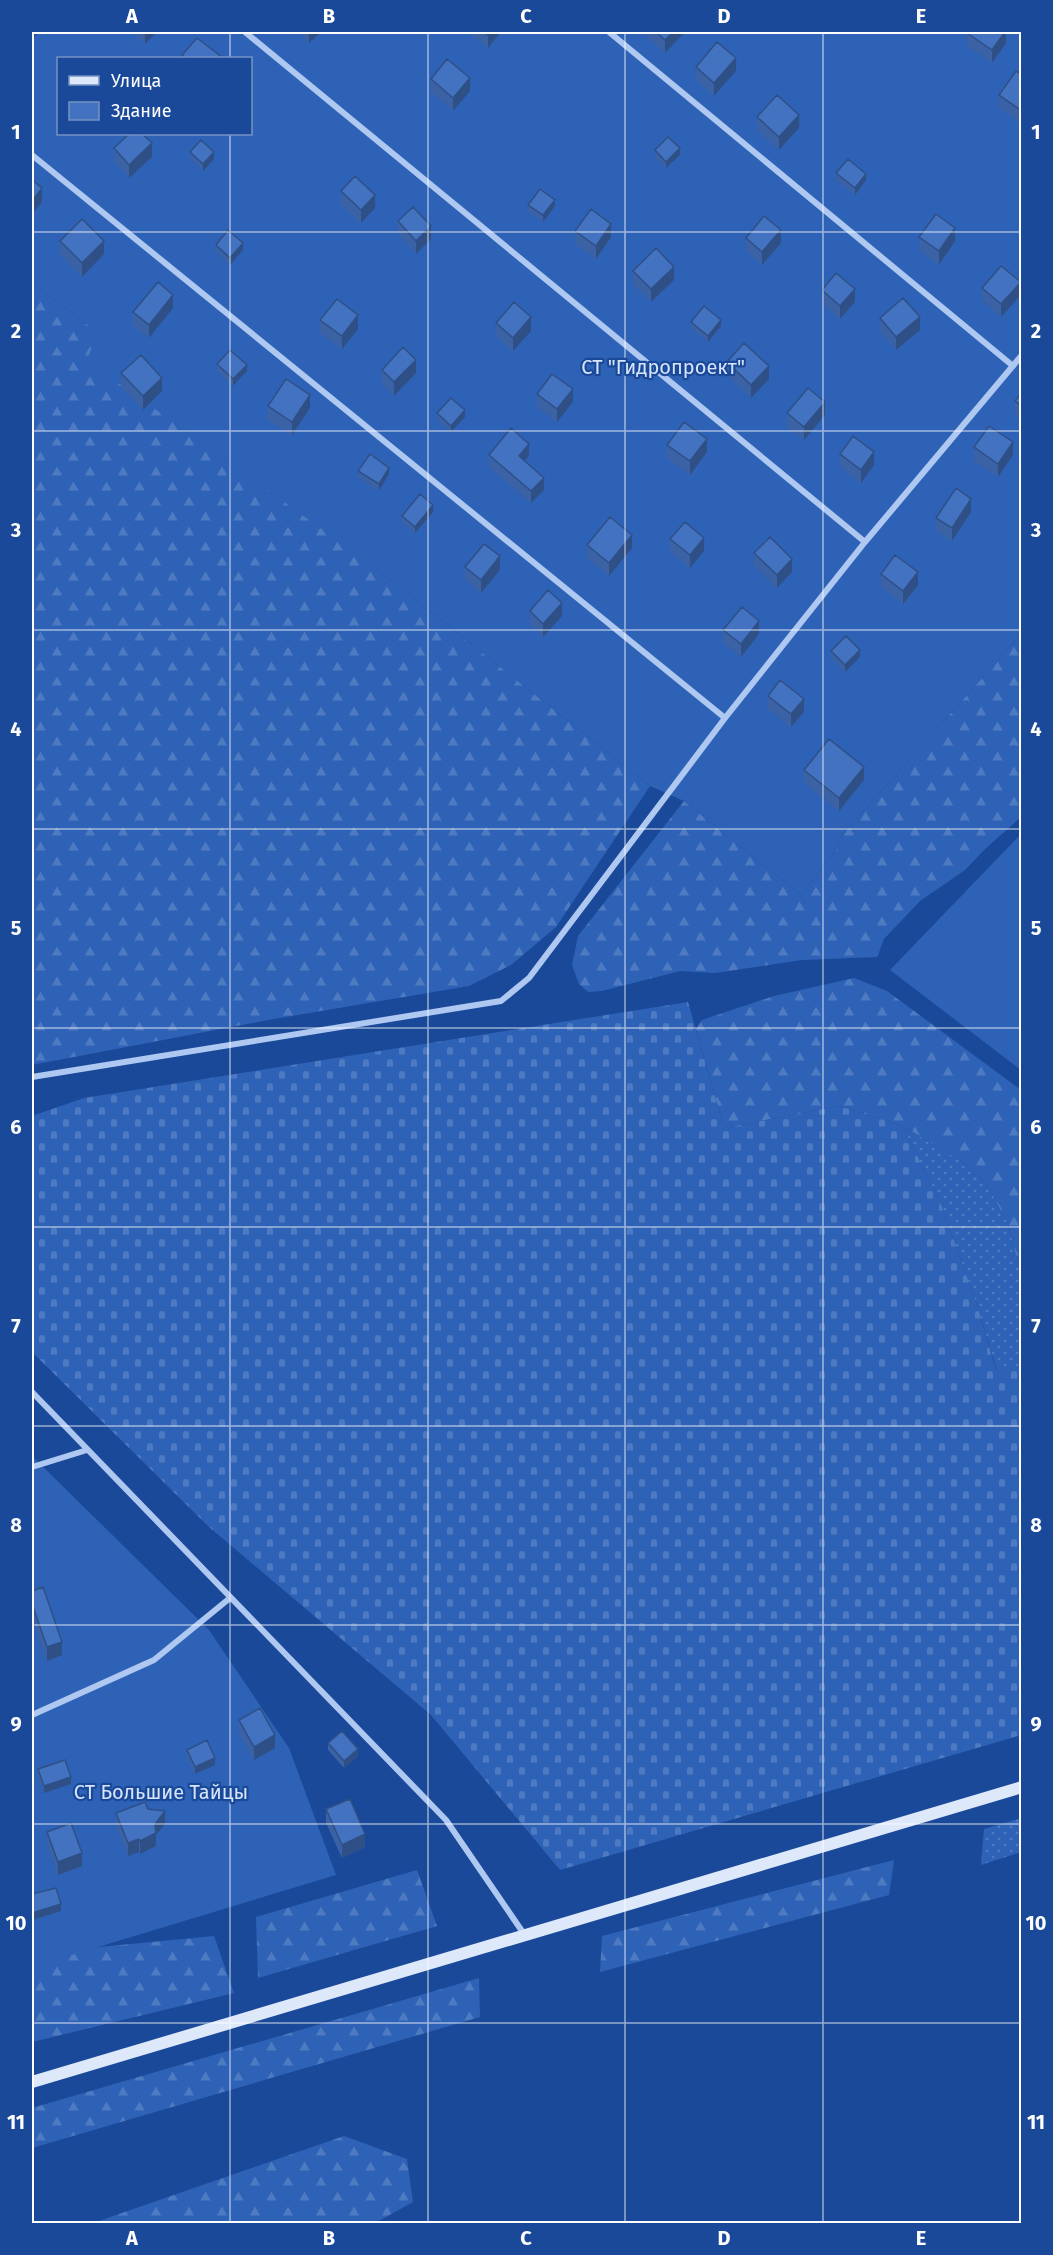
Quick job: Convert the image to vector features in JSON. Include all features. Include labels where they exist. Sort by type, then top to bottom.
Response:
[{"type":"main road","points":[[32,2082],[1022,1787]]},
{"type":"street","points":[[245,32],[865,542]]},
{"type":"street","points":[[609,32],[1013,366]]},
{"type":"street","points":[[32,155],[725,718]]},
{"type":"street","points":[[32,1077],[501,1001],[529,978],[725,718],[865,542],[1022,355]]},
{"type":"street","points":[[32,1392],[446,1820],[524,1934]]},
{"type":"street","points":[[32,1467],[87,1450]]},
{"type":"street","points":[[32,1715],[154,1660],[230,1598]]},
{"type":"green space","name":"СТ \"Гидропроект\"","points":[[32,32],[1021,32],[1021,634],[839,839],[836,850],[801,895],[684,801],[650,786],[377,569],[87,360],[98,332],[32,284]]},
{"type":"green space","points":[[32,284],[98,332],[377,569],[650,786],[556,927],[511,965],[469,986],[268,1020],[32,1065]]},
{"type":"green space","points":[[1021,634],[1021,817],[965,870],[920,901],[884,939],[877,957],[802,960],[715,973],[680,971],[602,991],[588,992],[579,984],[572,965],[578,936],[684,801],[801,895],[836,850],[839,839]]},
{"type":"green space","points":[[1021,834],[1021,1070],[890,970]]},
{"type":"green space","points":[[854,978],[887,991],[1021,1090],[1021,1275],[1008,1224],[988,1186],[963,1162],[903,1126],[839,1106],[724,1128],[696,1029],[702,1020],[774,996]]},
{"type":"green space","points":[[688,1002],[724,1128],[839,1106],[903,1126],[942,1207],[978,1308],[996,1370],[1021,1367],[1021,1735],[560,1870],[431,1715],[208,1526],[32,1352],[32,1116],[84,1098]]},
{"type":"green space","points":[[903,1126],[963,1162],[988,1186],[1008,1224],[1021,1275],[1021,1367],[997,1371],[978,1308],[942,1207]]},
{"type":"green space","name":"СТ Большие Тайцы","points":[[32,1456],[209,1630],[289,1748],[336,1875],[32,1967]]},
{"type":"green space","points":[[1021,1818],[1021,1852],[981,1865],[984,1829]]},
{"type":"green space","points":[[894,1860],[889,1895],[600,1972],[602,1936]]},
{"type":"green space","points":[[417,1870],[437,1926],[258,1978],[256,1917]]},
{"type":"green space","points":[[214,1936],[234,1993],[32,2042],[32,1956]]},
{"type":"green space","points":[[479,1978],[480,2017],[32,2148],[32,2108]]},
{"type":"green space","points":[[344,2136],[407,2159],[413,2202],[375,2223],[93,2223]]},
{"type":"building","points":[[656,32],[673,32],[665,40]]},
{"type":"building","points":[[968,32],[1005,32],[992,50]]},
{"type":"building","points":[[197,38],[222,57],[185,57],[182,55]]},
{"type":"building","points":[[717,42],[736,58],[714,83],[696,67]]},
{"type":"building","points":[[447,59],[470,78],[453,98],[431,79]]},
{"type":"building","points":[[1016,71],[1022,75],[1022,111],[999,95]]},
{"type":"building","points":[[777,95],[799,115],[779,137],[757,117]]},
{"type":"building","points":[[128,135],[143,135],[152,143],[129,165],[114,148]]},
{"type":"building","points":[[668,137],[680,148],[666,162],[655,150]]},
{"type":"building","points":[[201,140],[214,152],[203,164],[190,152]]},
{"type":"building","points":[[848,159],[866,174],[855,188],[836,173]]},
{"type":"building","points":[[355,176],[375,195],[361,210],[341,191]]},
{"type":"building","points":[[32,180],[42,188],[32,201]]},
{"type":"building","points":[[540,189],[555,200],[543,215],[528,205]]},
{"type":"building","points":[[413,207],[431,226],[416,241],[398,221]]},
{"type":"building","points":[[591,209],[611,224],[596,246],[575,231]]},
{"type":"building","points":[[936,214],[955,228],[939,251],[919,237]]},
{"type":"building","points":[[764,216],[781,230],[762,252],[746,238]]},
{"type":"building","points":[[82,219],[104,241],[82,263],[60,241]]},
{"type":"building","points":[[228,230],[243,243],[230,258],[216,245]]},
{"type":"building","points":[[656,248],[674,267],[651,289],[633,271]]},
{"type":"building","points":[[1001,266],[1021,282],[1001,304],[982,288]]},
{"type":"building","points":[[836,273],[855,289],[840,306],[822,290]]},
{"type":"building","points":[[158,282],[173,295],[149,325],[133,312]]},
{"type":"building","points":[[903,298],[920,317],[896,337],[880,318]]},
{"type":"building","points":[[337,299],[358,315],[342,336],[320,320]]},
{"type":"building","points":[[514,302],[531,317],[513,338],[496,323]]},
{"type":"building","points":[[704,306],[721,320],[708,336],[691,322]]},
{"type":"building","points":[[744,343],[769,366],[751,385],[727,362]]},
{"type":"building","points":[[403,347],[416,360],[394,382],[382,370]]},
{"type":"building","points":[[230,350],[247,365],[233,379],[217,364]]},
{"type":"building","points":[[141,355],[162,378],[143,396],[121,373]]},
{"type":"building","points":[[552,374],[573,389],[557,409],[537,394]]},
{"type":"building","points":[[286,379],[310,395],[292,422],[268,406]]},
{"type":"building","points":[[808,388],[825,402],[804,427],[787,413]]},
{"type":"building","points":[[1022,392],[1022,406],[1015,401]]},
{"type":"building","points":[[451,398],[465,410],[451,426],[437,413]]},
{"type":"building","points":[[684,422],[707,439],[690,461],[667,445]]},
{"type":"building","points":[[989,426],[1013,442],[998,464],[974,447]]},
{"type":"building","points":[[511,428],[529,444],[519,456],[544,478],[531,491],[489,455]]},
{"type":"building","points":[[853,436],[874,452],[861,470],[840,454]]},
{"type":"building","points":[[370,454],[389,468],[379,484],[358,471]]},
{"type":"building","points":[[956,488],[971,499],[952,528],[936,518]]},
{"type":"building","points":[[420,494],[433,505],[415,527],[402,516]]},
{"type":"building","points":[[610,517],[632,535],[609,563],[587,545]]},
{"type":"building","points":[[685,522],[704,538],[690,555],[670,539]]},
{"type":"building","points":[[770,537],[792,559],[777,575],[754,553]]},
{"type":"building","points":[[484,544],[500,556],[481,580],[465,567]]},
{"type":"building","points":[[895,555],[918,572],[903,591],[881,574]]},
{"type":"building","points":[[548,590],[562,603],[543,624],[530,611]]},
{"type":"building","points":[[742,607],[759,621],[741,644],[723,630]]},
{"type":"building","points":[[846,636],[860,650],[845,665],[831,651]]},
{"type":"building","points":[[780,680],[804,699],[791,714],[768,696]]},
{"type":"building","points":[[829,739],[864,767],[839,798],[804,770]]},
{"type":"building","points":[[43,1587],[62,1642],[47,1647],[32,1604],[32,1591]]},
{"type":"building","points":[[260,1708],[275,1735],[254,1747],[239,1720]]},
{"type":"building","points":[[342,1731],[358,1749],[344,1761],[328,1743]]},
{"type":"building","points":[[207,1740],[215,1758],[195,1767],[187,1750]]},
{"type":"building","points":[[65,1760],[71,1777],[44,1786],[38,1769]]},
{"type":"building","points":[[350,1799],[365,1834],[342,1845],[326,1809]]},
{"type":"building","points":[[145,1802],[148,1809],[165,1811],[155,1824],[156,1833],[140,1841],[139,1839],[128,1843],[116,1813]]},
{"type":"building","points":[[71,1823],[82,1853],[58,1862],[47,1832]]},
{"type":"building","points":[[56,1888],[61,1904],[32,1913],[32,1894]]}]
